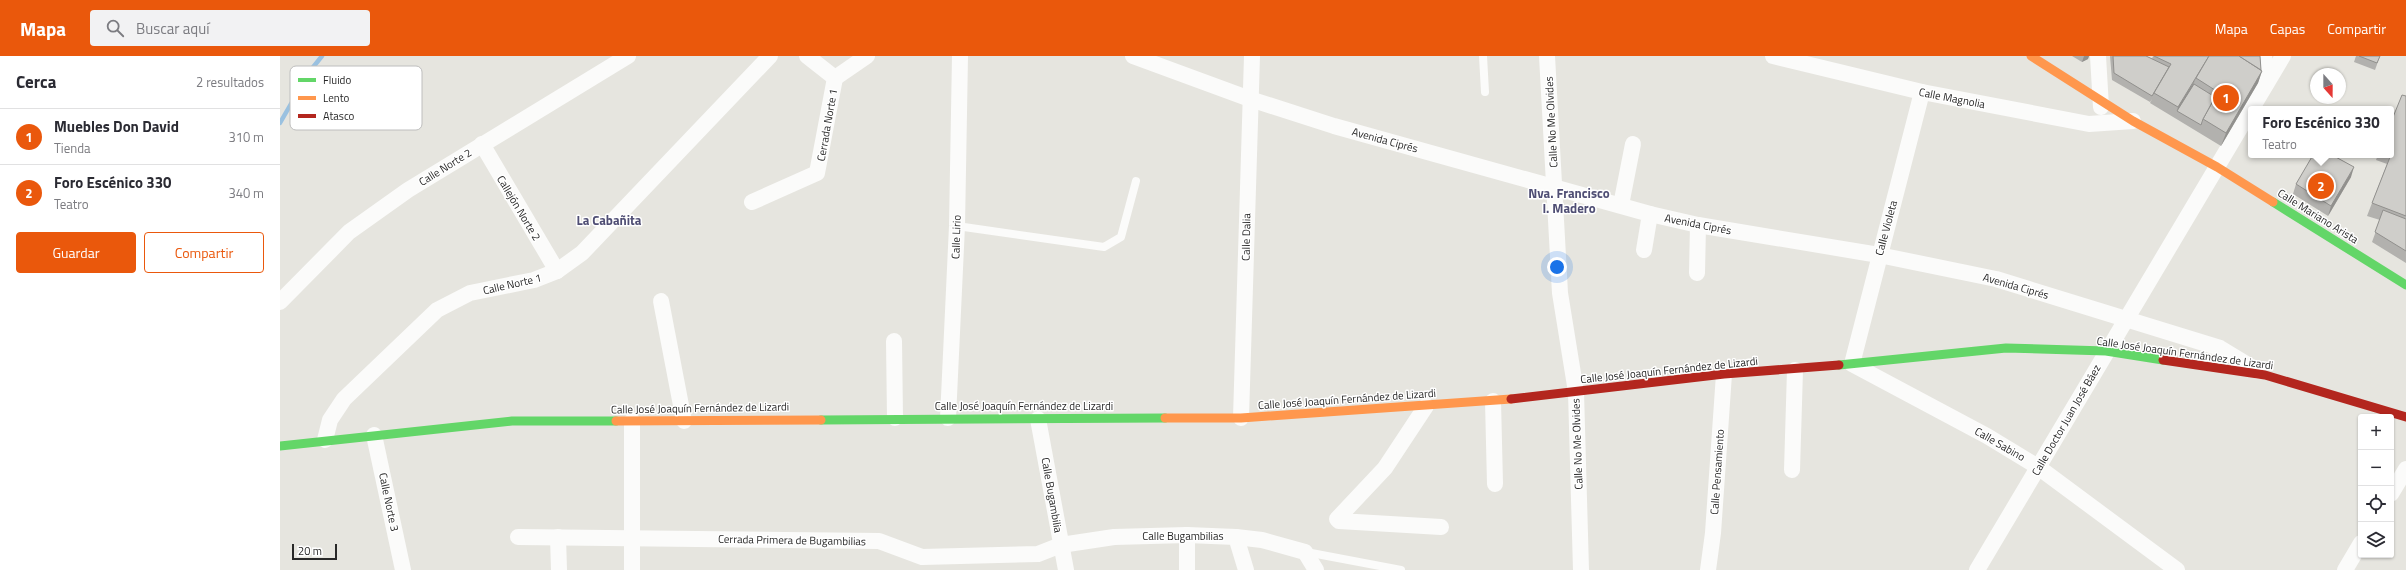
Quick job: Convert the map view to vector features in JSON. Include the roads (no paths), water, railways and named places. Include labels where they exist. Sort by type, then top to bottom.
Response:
[{"type":"street","name":"Calle Norte 2","points":[[280,302],[349,232],[408,190],[628,56]]},
{"type":"street","name":"Calle Norte 1","points":[[325,440],[330,420],[344,399],[437,310],[470,293],[534,280],[557,271],[582,253],[770,56]]},
{"type":"street","points":[[807,56],[835,78],[867,56]]},
{"type":"street","name":"Calle Lirio","points":[[948,418],[957,226],[960,56]]},
{"type":"street","name":"Avenida Ciprés","points":[[1133,56],[1334,126],[1650,214],[1698,225],[1879,255],[1996,279],[2220,348],[2265,375]]},
{"type":"street","name":"Calle Dalia","points":[[1241,418],[1252,56]]},
{"type":"street","name":"Calle No Me Olvides","points":[[1547,56],[1560,293],[1576,392],[1581,570]]},
{"type":"street","name":"Calle Magnolia","points":[[1773,56],[1922,92],[2089,124],[2133,121]]},
{"type":"street","name":"Calle Mariano Arista","points":[[2031,56],[2101,98],[2133,121],[2217,167],[2406,284]]},
{"type":"street","points":[[2098,56],[2101,123]]},
{"type":"street","points":[[2264,56],[2266,84]]},
{"type":"street","name":"Calle Doctor Juan José Báez","points":[[2253,106],[2283,56]]},
{"type":"street","name":"Cerrada Norte 1","points":[[752,202],[816,173],[835,78]]},
{"type":"street","name":"Calle Violeta","points":[[1852,364],[1922,92]]},
{"type":"street","name":"Calle Doctor Juan José Báez","points":[[1977,570],[2248,114]]},
{"type":"street","name":"Callejón Norte 2","points":[[482,144],[557,271]]},
{"type":"street","points":[[1621,205],[1633,144]]},
{"type":"street","points":[[1644,250],[1650,214]]},
{"type":"street","points":[[1697,273],[1698,225]]},
{"type":"street","points":[[661,300],[684,420]]},
{"type":"street","points":[[894,341],[896,418]]},
{"type":"street","name":"Calle José Joaquín Fernández de Lizardi","points":[[280,446],[512,421],[896,418],[1241,418],[1493,401],[1724,374],[1795,370],[2006,348],[2106,351],[2265,375],[2406,417]]},
{"type":"street","name":"Calle Sabino","points":[[1852,364],[1987,436],[2038,467],[2176,570]]},
{"type":"street","points":[[1792,470],[1795,370]]},
{"type":"street","name":"Calle Pensamiento","points":[[1708,570],[1713,533],[1724,374]]},
{"type":"street","points":[[1493,401],[1495,484]]},
{"type":"street","points":[[1426,406],[1385,468],[1337,519],[1339,522],[1442,527]]},
{"type":"street","name":"Calle Bugambilia","points":[[1038,419],[1066,570]]},
{"type":"street","points":[[632,421],[632,570]]},
{"type":"street","name":"Calle Norte 3","points":[[374,435],[403,570]]},
{"type":"street","points":[[2394,489],[2406,469]]},
{"type":"street","points":[[1187,536],[1187,570]]},
{"type":"street","name":"Cerrada Primera de Bugambilias","points":[[518,537],[879,541],[922,557],[1038,554],[1061,545]]},
{"type":"street","points":[[558,537],[559,570]]},
{"type":"street","name":"Calle Bugambilias","points":[[1061,545],[1114,537],[1236,537],[1262,540],[1305,552]]},
{"type":"street","points":[[1236,537],[1246,570]]},
{"type":"street","points":[[2345,570],[2358,548]]},
{"type":"street","points":[[1305,552],[1316,570]]},
{"type":"lane","points":[[1483,56],[1485,92]]},
{"type":"lane","points":[[957,226],[1104,248],[1122,237],[1136,181]]},
{"type":"lane","points":[[1305,552],[1401,570]]},
{"type":"waterway","points":[[314,66],[322,56]]},
{"type":"waterway","points":[[280,123],[290,106]]},
{"type":"place","name":"Muebles Don David","points":[[2226,98]]},
{"type":"place","name":"Foro Escénico 330","points":[[2321,186]]},
{"type":"district","name":"Nva. Francisco I. Madero","points":[[1569,200]]},
{"type":"district","name":"La Cabañita","points":[[609,220]]}]
